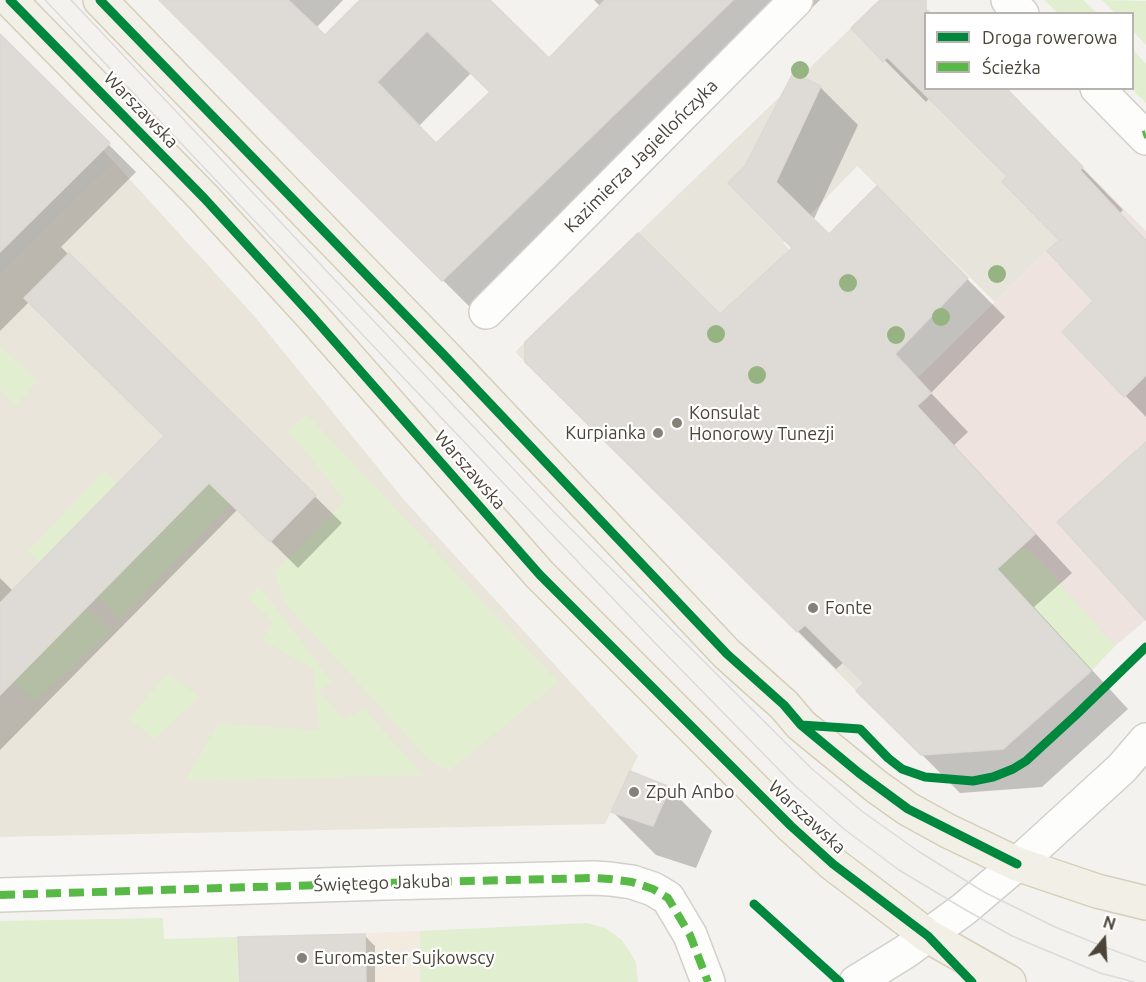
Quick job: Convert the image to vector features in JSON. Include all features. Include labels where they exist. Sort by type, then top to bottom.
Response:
[{"type":"main road","name":"Warszawska","points":[[10,0],[204,198],[312,316],[540,575],[791,826],[833,864],[928,936],[1009,982]]},
{"type":"main road","points":[[100,0],[443,354],[727,654],[784,705],[801,725],[859,773],[908,809],[1017,864],[1097,891],[1146,903]]},
{"type":"street","name":"Kazimierza Jagiellończyka","points":[[486,312],[796,0]]},
{"type":"street","points":[[1008,0],[1020,12]]},
{"type":"street","points":[[1099,90],[1146,138]]},
{"type":"street","points":[[856,982],[928,936],[964,909],[1122,768],[1146,740]]},
{"type":"street","name":"Świętego Jakuba","points":[[0,895],[384,883],[610,879],[632,882],[653,889],[668,898],[690,935],[708,982]]},
{"type":"shaded area","points":[[880,0],[918,0],[931,12],[924,12],[924,90],[1007,90],[1107,192],[995,302],[857,166],[783,243],[917,379],[997,568],[1091,671],[1003,749],[921,755],[515,352]]},
{"type":"shaded area","points":[[0,34],[109,143],[103,150],[115,163],[0,276]]},
{"type":"shaded area","points":[[115,163],[256,318],[405,501],[638,756],[605,824],[0,837],[0,276]]},
{"type":"shaded area","points":[[1107,192],[1146,231],[1146,620],[1115,646],[1091,671],[989,560],[904,391]]},
{"type":"shaded area","points":[[420,931],[420,982],[240,982],[238,937]]},
{"type":"green space","points":[[1044,0],[1083,0],[1096,12],[1057,12]]},
{"type":"green space","points":[[1102,0],[1146,1],[1146,45],[1134,32],[1134,12],[1114,12]]},
{"type":"green space","points":[[1134,51],[1146,64],[1146,103],[1133,90]]},
{"type":"green space","points":[[0,346],[38,381],[16,405],[0,390]]},
{"type":"green space","points":[[307,414],[558,682],[449,771],[429,760],[286,604],[274,572],[345,500],[287,430]]},
{"type":"green space","points":[[105,470],[117,484],[39,563],[28,551]]},
{"type":"green space","points":[[210,483],[230,503],[121,619],[98,596]]},
{"type":"green space","points":[[1020,549],[1029,549],[1115,646],[1091,671],[997,569]]},
{"type":"green space","points":[[259,586],[332,682],[319,691],[344,719],[364,709],[423,775],[185,781],[218,724],[319,730],[313,668],[262,640],[273,621],[247,597]]},
{"type":"green space","points":[[86,609],[110,632],[36,701],[13,682]]},
{"type":"green space","points":[[168,674],[199,697],[154,739],[128,718]]},
{"type":"green space","points":[[163,918],[164,939],[238,937],[240,982],[0,982],[0,921]]},
{"type":"green space","points":[[587,923],[605,928],[622,940],[636,962],[638,982],[420,982],[420,931]]},
{"type":"building","points":[[159,0],[288,0],[325,35],[360,0],[490,0],[549,58],[605,0],[733,0],[442,281]],"holes":[[[427,31],[490,92],[436,143],[377,82]]]},
{"type":"building","points":[[880,0],[926,0],[924,90],[1008,90],[1083,167],[1080,170],[1146,241],[1146,375],[1124,397],[1062,332],[1093,301],[1047,251],[1059,240],[1002,182],[1007,176],[887,57],[883,62],[851,28]]},
{"type":"building","points":[[0,34],[110,143],[0,252]]},
{"type":"building","points":[[793,73],[821,86],[776,182],[829,234],[877,186],[968,278],[895,354],[931,393],[917,406],[1035,534],[997,569],[1091,671],[1003,749],[921,755],[856,691],[864,683],[805,625],[797,632],[525,362],[525,342],[638,233],[720,314],[792,248],[728,183],[745,166]]},
{"type":"building","points":[[69,253],[316,495],[270,542],[209,483],[0,695],[0,603],[164,436],[24,298]]},
{"type":"building","points":[[1146,442],[1146,620],[1057,522]]},
{"type":"building","points":[[630,771],[670,787],[653,826],[611,812]]},
{"type":"building","points":[[365,934],[366,982],[240,982],[238,937]]},
{"type":"tram line","points":[[45,0],[656,644],[793,784],[844,829],[899,870],[964,909],[1012,936],[1100,973],[1134,982]]},
{"type":"tram line","points":[[71,0],[554,512],[811,768],[863,812],[918,851],[984,892],[1055,927],[1146,962]]},
{"type":"marked path","points":[[0,895],[384,883],[610,879],[632,882],[653,889],[668,898],[690,935],[708,982]]},
{"type":"cycle path","points":[[10,0],[204,198],[312,316],[540,575],[791,826],[833,864],[928,936],[972,982]]},
{"type":"cycle path","points":[[100,0],[443,354],[727,654],[784,705],[801,725],[859,773],[908,809],[1017,864]]},
{"type":"cycle path","points":[[801,725],[860,729],[902,769],[925,777],[973,781],[993,777],[1026,761],[1146,647]]},
{"type":"cycle path","points":[[754,904],[840,982]]},
{"type":"place","name":"Konsulat Honorowy Tunezji","points":[[677,423]]},
{"type":"place","name":"Kurpianka","points":[[658,433]]},
{"type":"place","name":"Fonte","points":[[813,608]]},
{"type":"place","name":"Zpuh Anbo","points":[[634,792]]},
{"type":"place","name":"Euromaster Sujkowscy","points":[[302,958]]}]
